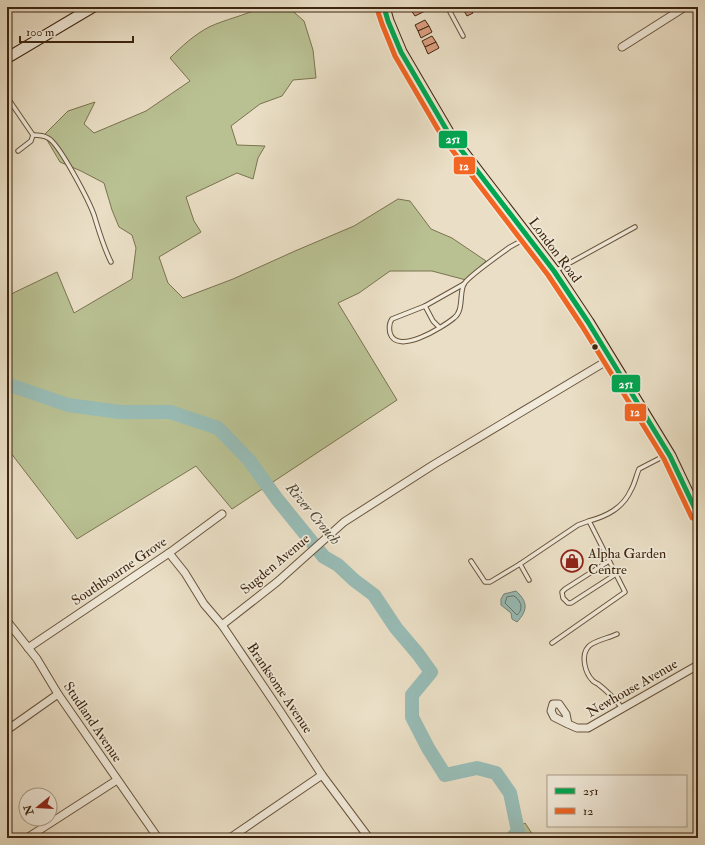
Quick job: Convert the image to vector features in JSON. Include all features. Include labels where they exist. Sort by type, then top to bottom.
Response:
[{"type":"main road","name":"London Road","points":[[384,7],[388,21],[401,52],[449,134],[554,272],[588,322],[669,454],[698,515]]},
{"type":"street","points":[[7,58],[93,7]]},
{"type":"street","points":[[622,47],[685,7]]},
{"type":"street","name":"Sugden Avenue","points":[[222,625],[277,582],[344,522],[433,466],[610,359]]},
{"type":"street","name":"Southbourne Grove","points":[[28,648],[169,553],[222,514]]},
{"type":"street","name":"Branksome Avenue","points":[[169,553],[185,574],[204,604],[222,625],[322,775],[368,838]]},
{"type":"street","name":"Studland Avenue","points":[[7,621],[28,648],[58,694],[158,838]]},
{"type":"street","name":"Newhouse Avenue","points":[[568,724],[577,728],[588,728],[698,665]]},
{"type":"street","points":[[7,730],[58,694]]},
{"type":"street","points":[[230,838],[322,775]]},
{"type":"street","points":[[27,838],[117,780]]},
{"type":"lane","points":[[450,7],[449,10],[463,36]]},
{"type":"lane","points":[[7,97],[33,135]]},
{"type":"lane","points":[[18,151],[31,140],[33,135]]},
{"type":"lane","points":[[33,135],[40,135],[48,138],[60,150],[90,207],[100,237],[111,262]]},
{"type":"lane","points":[[554,272],[635,227]]},
{"type":"lane","points":[[464,284],[457,316],[439,328],[406,343],[400,343],[394,340],[390,335],[389,327],[392,319],[425,306],[464,284],[510,247],[527,238]]},
{"type":"lane","points":[[425,306],[433,321],[439,328]]},
{"type":"lane","points":[[471,561],[485,582],[490,582],[520,564],[578,525],[607,515],[622,505],[632,488],[640,469],[669,454]]},
{"type":"lane","points":[[552,643],[625,592],[589,521]]},
{"type":"lane","points":[[609,562],[564,589],[562,592],[563,598],[568,603],[571,603],[616,574]]},
{"type":"lane","points":[[520,564],[529,580]]},
{"type":"lane","points":[[618,634],[589,647],[585,653],[584,660],[585,667],[593,681],[609,693],[622,708]]},
{"type":"green space","points":[[261,7],[288,7],[304,21],[313,50],[316,78],[293,80],[282,96],[260,104],[231,126],[237,145],[265,146],[258,158],[253,179],[237,173],[186,197],[194,221],[201,232],[159,257],[168,283],[183,298],[233,279],[354,226],[398,199],[410,201],[431,229],[452,238],[486,261],[466,280],[432,271],[390,271],[359,293],[338,303],[397,400],[232,509],[196,466],[77,539],[7,448],[7,296],[57,272],[74,313],[132,279],[136,248],[132,235],[119,227],[104,183],[60,162],[44,135],[68,111],[95,102],[84,124],[94,133],[146,111],[190,81],[170,58],[184,45],[209,27]]},
{"type":"green space","points":[[525,823],[535,838],[504,838]]},
{"type":"water","points":[[516,591],[523,599],[525,606],[525,610],[521,618],[517,622],[512,619],[511,613],[501,605],[501,599],[504,594]]},
{"type":"building","points":[[417,7],[423,7],[425,11],[415,16],[411,10]]},
{"type":"building","points":[[462,7],[470,7],[473,13],[467,16]]},
{"type":"building","points":[[425,20],[429,26],[418,31],[415,25]]},
{"type":"building","points":[[429,26],[432,32],[421,38],[418,31]]},
{"type":"building","points":[[432,36],[436,42],[425,47],[422,41]]},
{"type":"building","points":[[436,42],[439,48],[428,54],[425,47]]},
{"type":"waterway","name":"River Crouch","points":[[7,384],[68,405],[120,412],[170,412],[218,428],[249,460],[277,499],[324,557],[338,565],[354,580],[374,595],[396,628],[431,672],[412,695],[412,717],[428,748],[445,775],[477,768],[496,773],[510,793],[518,831],[512,838]]},
{"type":"transit line","name":"251","points":[[384,7],[388,21],[401,52],[449,134],[554,271],[588,322],[670,456],[698,515]]},
{"type":"transit line","name":"12","points":[[377,9],[395,56],[443,138],[548,275],[582,326],[664,459],[692,518]]},
{"type":"place","name":"Alpha Garden Centre","points":[[572,561]]}]
